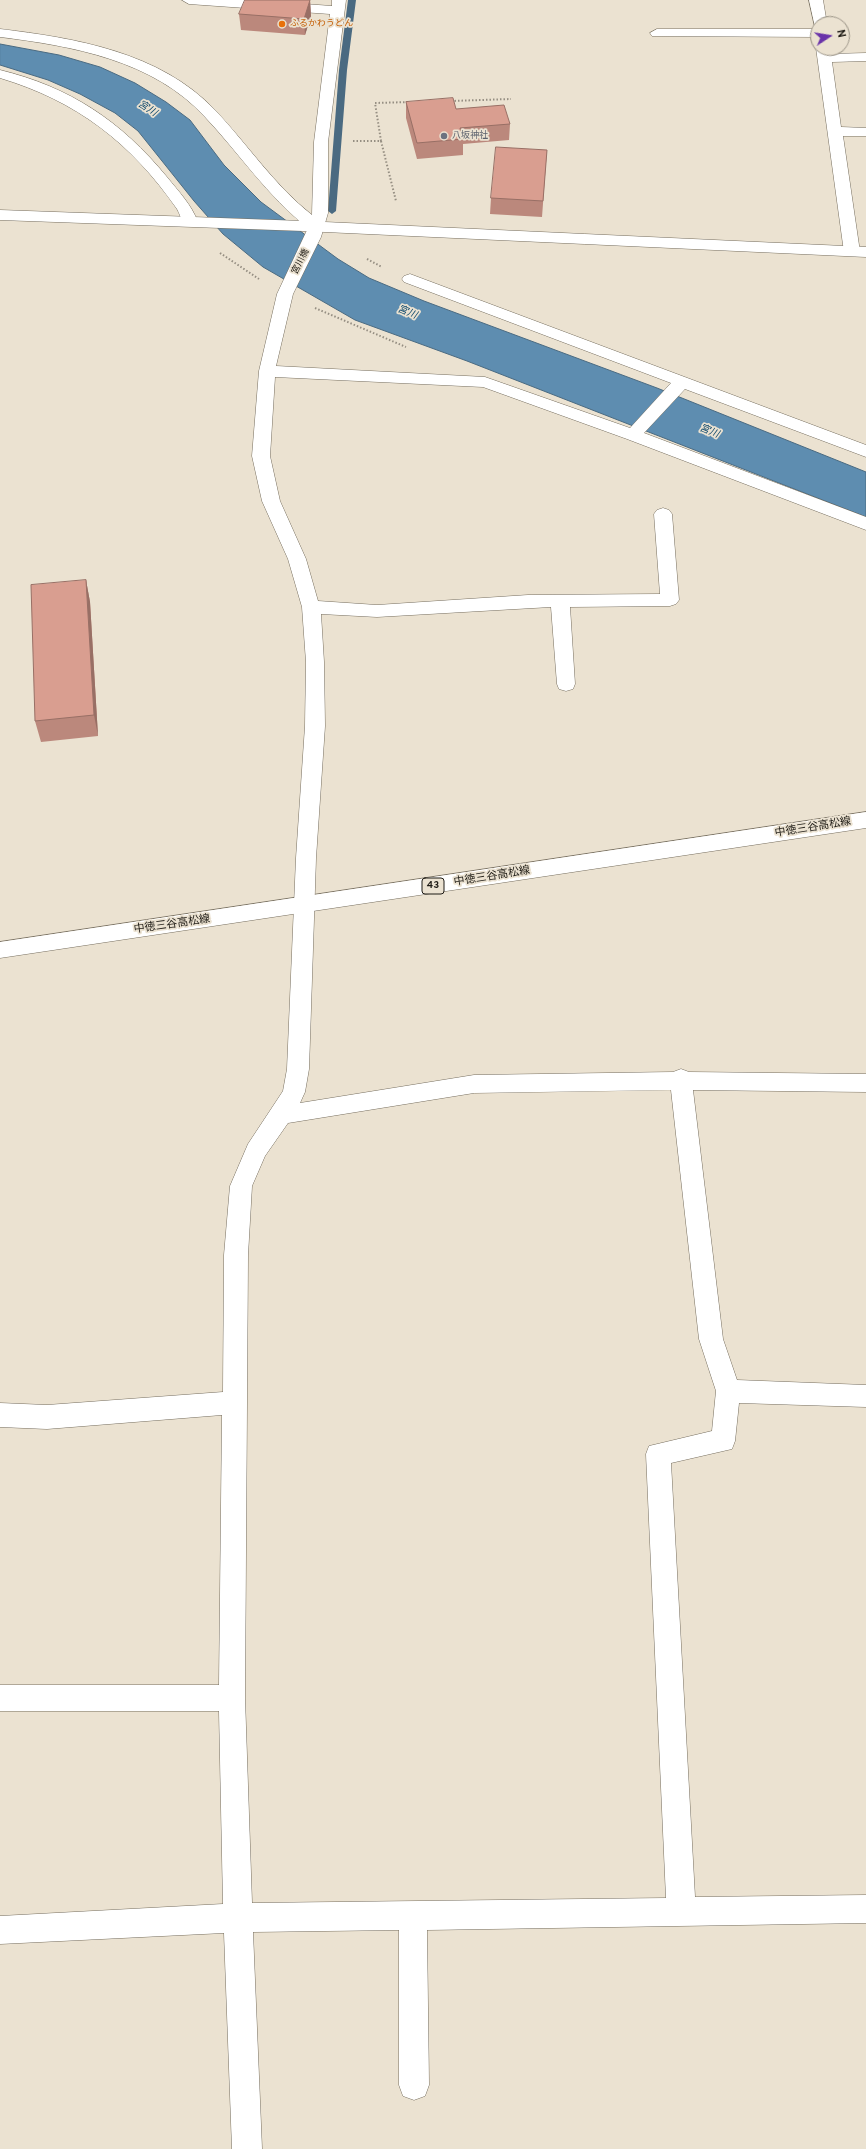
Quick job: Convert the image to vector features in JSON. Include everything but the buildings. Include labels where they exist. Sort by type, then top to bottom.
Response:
[{"type":"street","points":[[189,0],[338,5]]},
{"type":"street","points":[[816,0],[819,16]]},
{"type":"street","name":"宮川橋","points":[[247,2149],[238,1918],[232,1698],[236,1254],[241,1186],[256,1151],[281,1115],[294,1092],[298,1069],[314,726],[315,662],[311,607],[297,559],[272,501],[266,479],[262,456],[262,426],[267,371],[285,294],[311,230],[320,213],[321,142],[338,5]]},
{"type":"street","points":[[0,32],[49,40],[98,51],[135,64],[171,82],[209,112],[311,230]]},
{"type":"street","points":[[657,33],[810,33]]},
{"type":"street","points":[[850,55],[866,57]]},
{"type":"street","points":[[0,215],[194,223],[311,230],[859,252],[834,131],[824,56]]},
{"type":"street","points":[[0,74],[24,80],[61,96],[103,122],[130,143],[185,209],[194,223]]},
{"type":"street","points":[[834,131],[866,132]]},
{"type":"street","points":[[410,279],[678,386],[866,451]]},
{"type":"street","points":[[267,371],[485,382],[635,433],[866,524]]},
{"type":"street","points":[[635,433],[678,386]]},
{"type":"street","points":[[311,607],[377,611],[528,601],[670,600],[663,514]]},
{"type":"street","points":[[560,601],[566,684]]},
{"type":"street","name":"中徳三谷高松線","points":[[0,950],[866,820]]},
{"type":"street","points":[[682,1079],[711,1339],[728,1391],[723,1441],[658,1454],[682,1912]]},
{"type":"street","points":[[281,1115],[474,1084],[682,1079],[866,1083]]},
{"type":"street","points":[[728,1391],[866,1396]]},
{"type":"street","points":[[0,1415],[47,1417],[235,1403]]},
{"type":"street","points":[[0,1698],[232,1698]]},
{"type":"street","points":[[0,1930],[238,1918],[866,1909]]},
{"type":"street","points":[[413,1916],[414,2085]]},
{"type":"path","points":[[447,101],[511,100]]},
{"type":"path","points":[[397,205],[375,103],[415,102]]},
{"type":"path","points":[[350,141],[382,140]]},
{"type":"path","points":[[219,252],[265,284]]},
{"type":"path","points":[[361,256],[410,279]]},
{"type":"path","points":[[313,307],[406,348]]},
{"type":"water","name":"宮川","points":[[0,44],[59,55],[100,67],[135,83],[166,102],[190,120],[224,165],[261,202],[338,259],[369,278],[424,301],[657,388],[866,472],[866,517],[467,361],[355,320],[263,267],[223,234],[194,201],[138,131],[115,113],[80,94],[48,80],[0,65]]},
{"type":"waterway","points":[[332,211],[343,70],[352,0]]},
{"type":"place","name":"ふるかわうどん","points":[[282,24]]},
{"type":"place","name":"八坂神社","points":[[444,136]]}]
